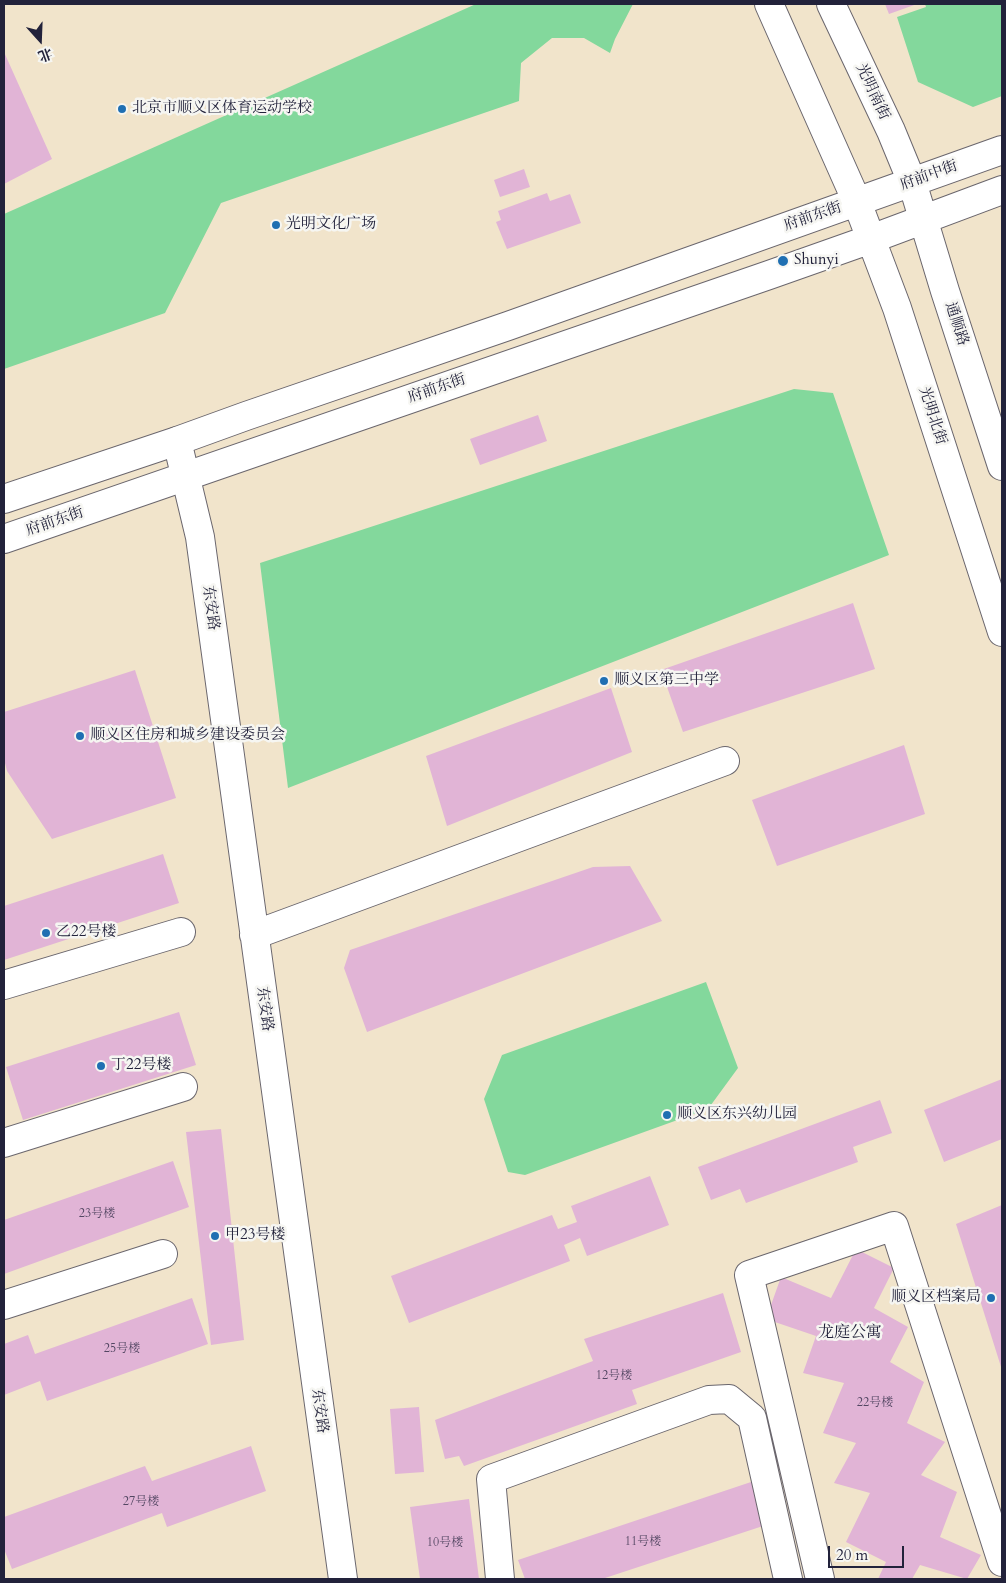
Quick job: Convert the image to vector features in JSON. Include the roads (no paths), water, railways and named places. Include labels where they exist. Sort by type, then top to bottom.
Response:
[{"type":"main road","points":[[769,4],[857,202]]},
{"type":"main road","name":"光明南街","points":[[831,4],[891,131],[912,182]]},
{"type":"main road","name":"府前中街","points":[[857,202],[1002,150]]},
{"type":"main road","name":"通顺路","points":[[912,182],[1002,466]]},
{"type":"main road","points":[[871,239],[1002,190]]},
{"type":"main road","name":"光明北街","points":[[857,202],[897,308],[1002,632]]},
{"type":"main road","name":"府前东街","points":[[4,499],[508,326],[857,202]]},
{"type":"main road","name":"府前东街","points":[[4,539],[871,239]]},
{"type":"main road","name":"东安路","points":[[177,441],[200,537],[343,1579]]},
{"type":"main road","points":[[254,935],[725,761]]},
{"type":"main road","points":[[4,985],[181,932]]},
{"type":"main road","points":[[4,1143],[183,1087]]},
{"type":"main road","points":[[820,1579],[749,1275],[894,1226],[1002,1562]]},
{"type":"main road","points":[[4,1305],[163,1254]]},
{"type":"main road","points":[[500,1579],[491,1479],[709,1400],[730,1399],[752,1418],[788,1579]]},
{"type":"place","name":"北京市顺义区体育运动学校","points":[[122,109]]},
{"type":"place","name":"光明文化广场","points":[[276,225]]},
{"type":"place","name":"Shunyi","points":[[783,261]]},
{"type":"place","name":"顺义区第三中学","points":[[604,681]]},
{"type":"place","name":"顺义区住房和城乡建设委员会","points":[[80,736]]},
{"type":"place","name":"乙22号楼","points":[[46,933]]},
{"type":"place","name":"丁22号楼","points":[[101,1066]]},
{"type":"place","name":"顺义区东兴幼儿园","points":[[667,1115]]},
{"type":"place","name":"甲23号楼","points":[[215,1236]]},
{"type":"place","name":"顺义区档案局","points":[[991,1298]]},
{"type":"district","name":"龙庭公寓","points":[[850,1333]]}]
